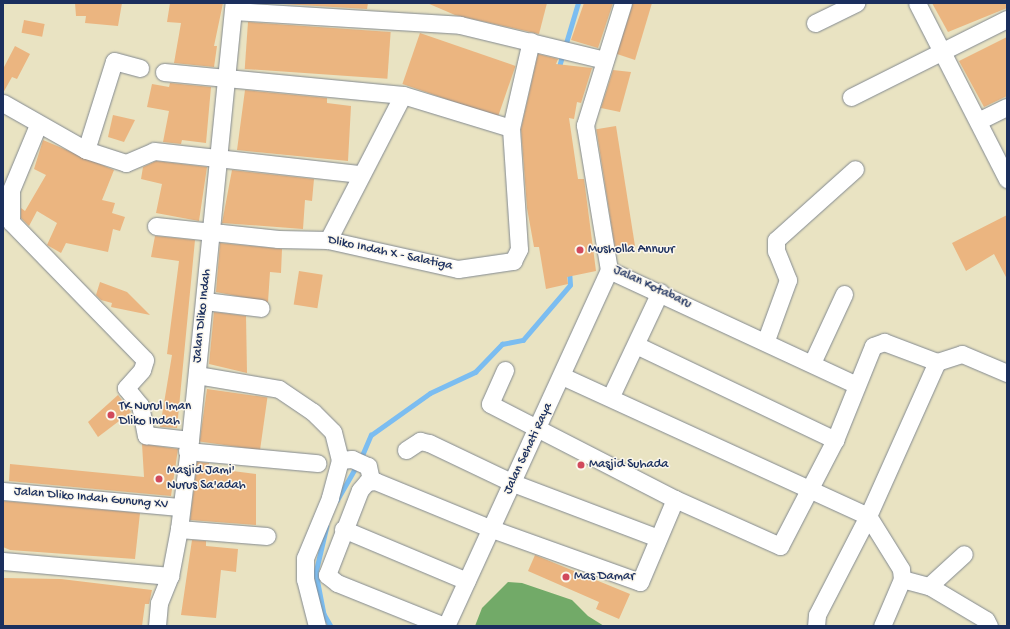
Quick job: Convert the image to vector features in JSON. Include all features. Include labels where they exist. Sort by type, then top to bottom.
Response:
[{"type":"street","name":"Jalan Kotabaru","points":[[623,3],[585,125],[609,270],[766,340],[855,384]]},
{"type":"street","points":[[815,23],[856,3]]},
{"type":"street","points":[[917,3],[943,49],[1007,179]]},
{"type":"street","points":[[234,7],[424,21],[566,48],[605,60]]},
{"type":"street","name":"Jalan Dliko Indah","points":[[157,626],[159,603],[170,576],[179,529],[179,507],[197,375],[234,7]]},
{"type":"street","points":[[851,98],[943,49],[1007,19]]},
{"type":"street","points":[[164,72],[226,80],[403,95],[511,128],[531,41]]},
{"type":"street","points":[[86,150],[114,61],[140,68]]},
{"type":"street","points":[[328,240],[359,174],[403,95]]},
{"type":"street","points":[[3,103],[38,125],[86,150],[126,163],[150,151],[359,174]]},
{"type":"street","points":[[978,121],[1007,107]]},
{"type":"street","points":[[38,125],[11,190],[11,222],[144,360],[142,370],[126,388],[140,405],[146,435],[188,446],[317,464]]},
{"type":"street","name":"Dliko Indah X - Salatiga","points":[[156,226],[278,239],[328,240],[458,269],[513,261],[519,249],[511,128]]},
{"type":"street","points":[[766,340],[788,280],[776,251],[776,240],[855,169]]},
{"type":"street","name":"Jalan Sehati Raya","points":[[445,626],[492,529],[609,270]]},
{"type":"street","points":[[611,396],[636,346],[660,292]]},
{"type":"street","points":[[812,363],[844,294]]},
{"type":"street","points":[[205,301],[261,308]]},
{"type":"street","points":[[506,370],[490,404],[675,499],[777,547],[782,544],[811,491],[835,440],[855,384],[879,341],[937,362],[962,354],[1007,373]]},
{"type":"street","points":[[636,346],[835,440]]},
{"type":"street","points":[[816,626],[817,615],[868,516],[937,362]]},
{"type":"street","points":[[197,375],[266,384],[283,391],[313,412],[333,432],[358,467],[492,529],[640,582],[675,499]]},
{"type":"street","points":[[562,376],[611,396],[811,491],[868,516],[896,557],[902,579],[882,626]]},
{"type":"street","points":[[406,450],[420,441],[429,443],[513,483],[658,538]]},
{"type":"street","points":[[358,467],[360,490],[327,572],[330,579],[445,626]]},
{"type":"street","points":[[317,626],[305,579],[305,558],[330,498],[358,467]]},
{"type":"street","name":"Jalan Dliko Indah Gunung XV","points":[[3,491],[179,507]]},
{"type":"street","points":[[179,529],[267,536]]},
{"type":"street","points":[[344,529],[467,582]]},
{"type":"street","points":[[929,586],[964,554]]},
{"type":"street","points":[[3,561],[170,576]]},
{"type":"street","points":[[902,579],[929,586],[986,620],[989,626]]},
{"type":"green space","points":[[508,582],[522,583],[572,600],[588,616],[604,626],[475,626],[482,608]]},
{"type":"building","points":[[75,3],[122,3],[118,26],[85,23],[86,16],[76,16]]},
{"type":"building","points":[[170,3],[223,3],[214,46],[217,46],[214,67],[174,63],[181,23],[167,22]]},
{"type":"building","points":[[266,3],[368,3],[367,9]]},
{"type":"building","points":[[427,3],[547,3],[539,34],[455,15]]},
{"type":"building","points":[[584,3],[613,3],[598,48],[571,40]]},
{"type":"building","points":[[633,3],[652,3],[635,60],[617,54]]},
{"type":"building","points":[[932,3],[1007,3],[1007,8],[948,32]]},
{"type":"building","points":[[24,20],[45,24],[42,37],[22,33]]},
{"type":"building","points":[[248,22],[391,32],[387,79],[245,69]]},
{"type":"building","points":[[420,33],[515,66],[498,117],[402,84]]},
{"type":"building","points":[[1007,37],[1007,96],[984,107],[959,61]]},
{"type":"building","points":[[15,46],[30,54],[17,79],[12,77],[3,93],[3,69]]},
{"type":"building","points":[[538,54],[558,59],[556,64],[592,68],[581,103],[577,102],[574,119],[569,118],[578,179],[584,179],[596,271],[567,277],[568,284],[546,289],[539,247],[534,247],[527,208],[521,129]]},
{"type":"building","points":[[613,70],[631,72],[620,112],[601,108]]},
{"type":"building","points":[[170,83],[211,87],[206,143],[182,140],[181,144],[163,142],[169,111],[147,107],[152,84],[169,87]]},
{"type":"building","points":[[245,90],[327,98],[327,103],[351,106],[348,161],[237,150]]},
{"type":"building","points":[[113,115],[135,120],[124,142],[108,137]]},
{"type":"building","points":[[616,126],[635,246],[615,250],[596,129]]},
{"type":"building","points":[[43,140],[114,170],[102,200],[115,203],[112,213],[125,217],[120,231],[113,229],[108,252],[66,243],[61,253],[47,245],[57,223],[37,211],[29,226],[21,218],[21,208],[25,211],[46,175],[34,169]]},
{"type":"building","points":[[156,161],[207,167],[199,221],[156,213],[162,184],[141,179],[143,167]]},
{"type":"building","points":[[232,170],[314,179],[312,201],[305,200],[303,229],[222,223]]},
{"type":"building","points":[[1007,215],[1007,279],[994,254],[966,271],[952,243]]},
{"type":"building","points":[[155,236],[195,240],[177,428],[160,427],[172,355],[167,354],[179,261],[151,257]]},
{"type":"building","points":[[220,243],[282,249],[281,273],[270,272],[268,302],[216,292]]},
{"type":"building","points":[[299,271],[323,275],[317,308],[294,305]]},
{"type":"building","points":[[100,282],[127,292],[150,315],[111,307],[112,303],[101,300],[96,295]]},
{"type":"building","points":[[214,312],[246,316],[247,373],[209,364]]},
{"type":"building","points":[[207,389],[267,397],[260,450],[200,441]]},
{"type":"building","name":"TK Nurul Iman Dliko Indah","points":[[118,395],[131,412],[98,437],[88,422]]},
{"type":"building","points":[[142,444],[178,449],[171,496],[9,481],[10,464],[144,477]]},
{"type":"building","points":[[197,462],[209,463],[209,468],[256,474],[256,525],[190,520]]},
{"type":"building","points":[[3,501],[140,513],[135,559],[10,550],[3,547]]},
{"type":"building","points":[[192,540],[206,541],[206,546],[238,549],[236,572],[221,570],[216,618],[181,615]]},
{"type":"building","points":[[535,555],[630,594],[619,619],[596,609],[599,602],[528,571]]},
{"type":"building","points":[[3,578],[61,579],[152,590],[149,604],[145,604],[142,626],[3,626]]},
{"type":"waterway","points":[[558,70],[578,3]]},
{"type":"waterway","points":[[361,458],[371,435],[430,393],[475,372],[502,344],[523,340],[570,285],[569,272]]},
{"type":"waterway","points":[[337,500],[357,465]]},
{"type":"waterway","points":[[327,526],[316,573],[324,614],[331,626]]},
{"type":"place","name":"Musholla Annuur","points":[[580,250]]},
{"type":"place","name":"TK Nurul Iman Dliko Indah","points":[[111,415]]},
{"type":"place","name":"Masjid Suhada","points":[[581,465]]},
{"type":"place","name":"Masjid Jami' Nurus Sa'adah","points":[[159,479]]},
{"type":"place","name":"Mas Damar","points":[[566,577]]}]
